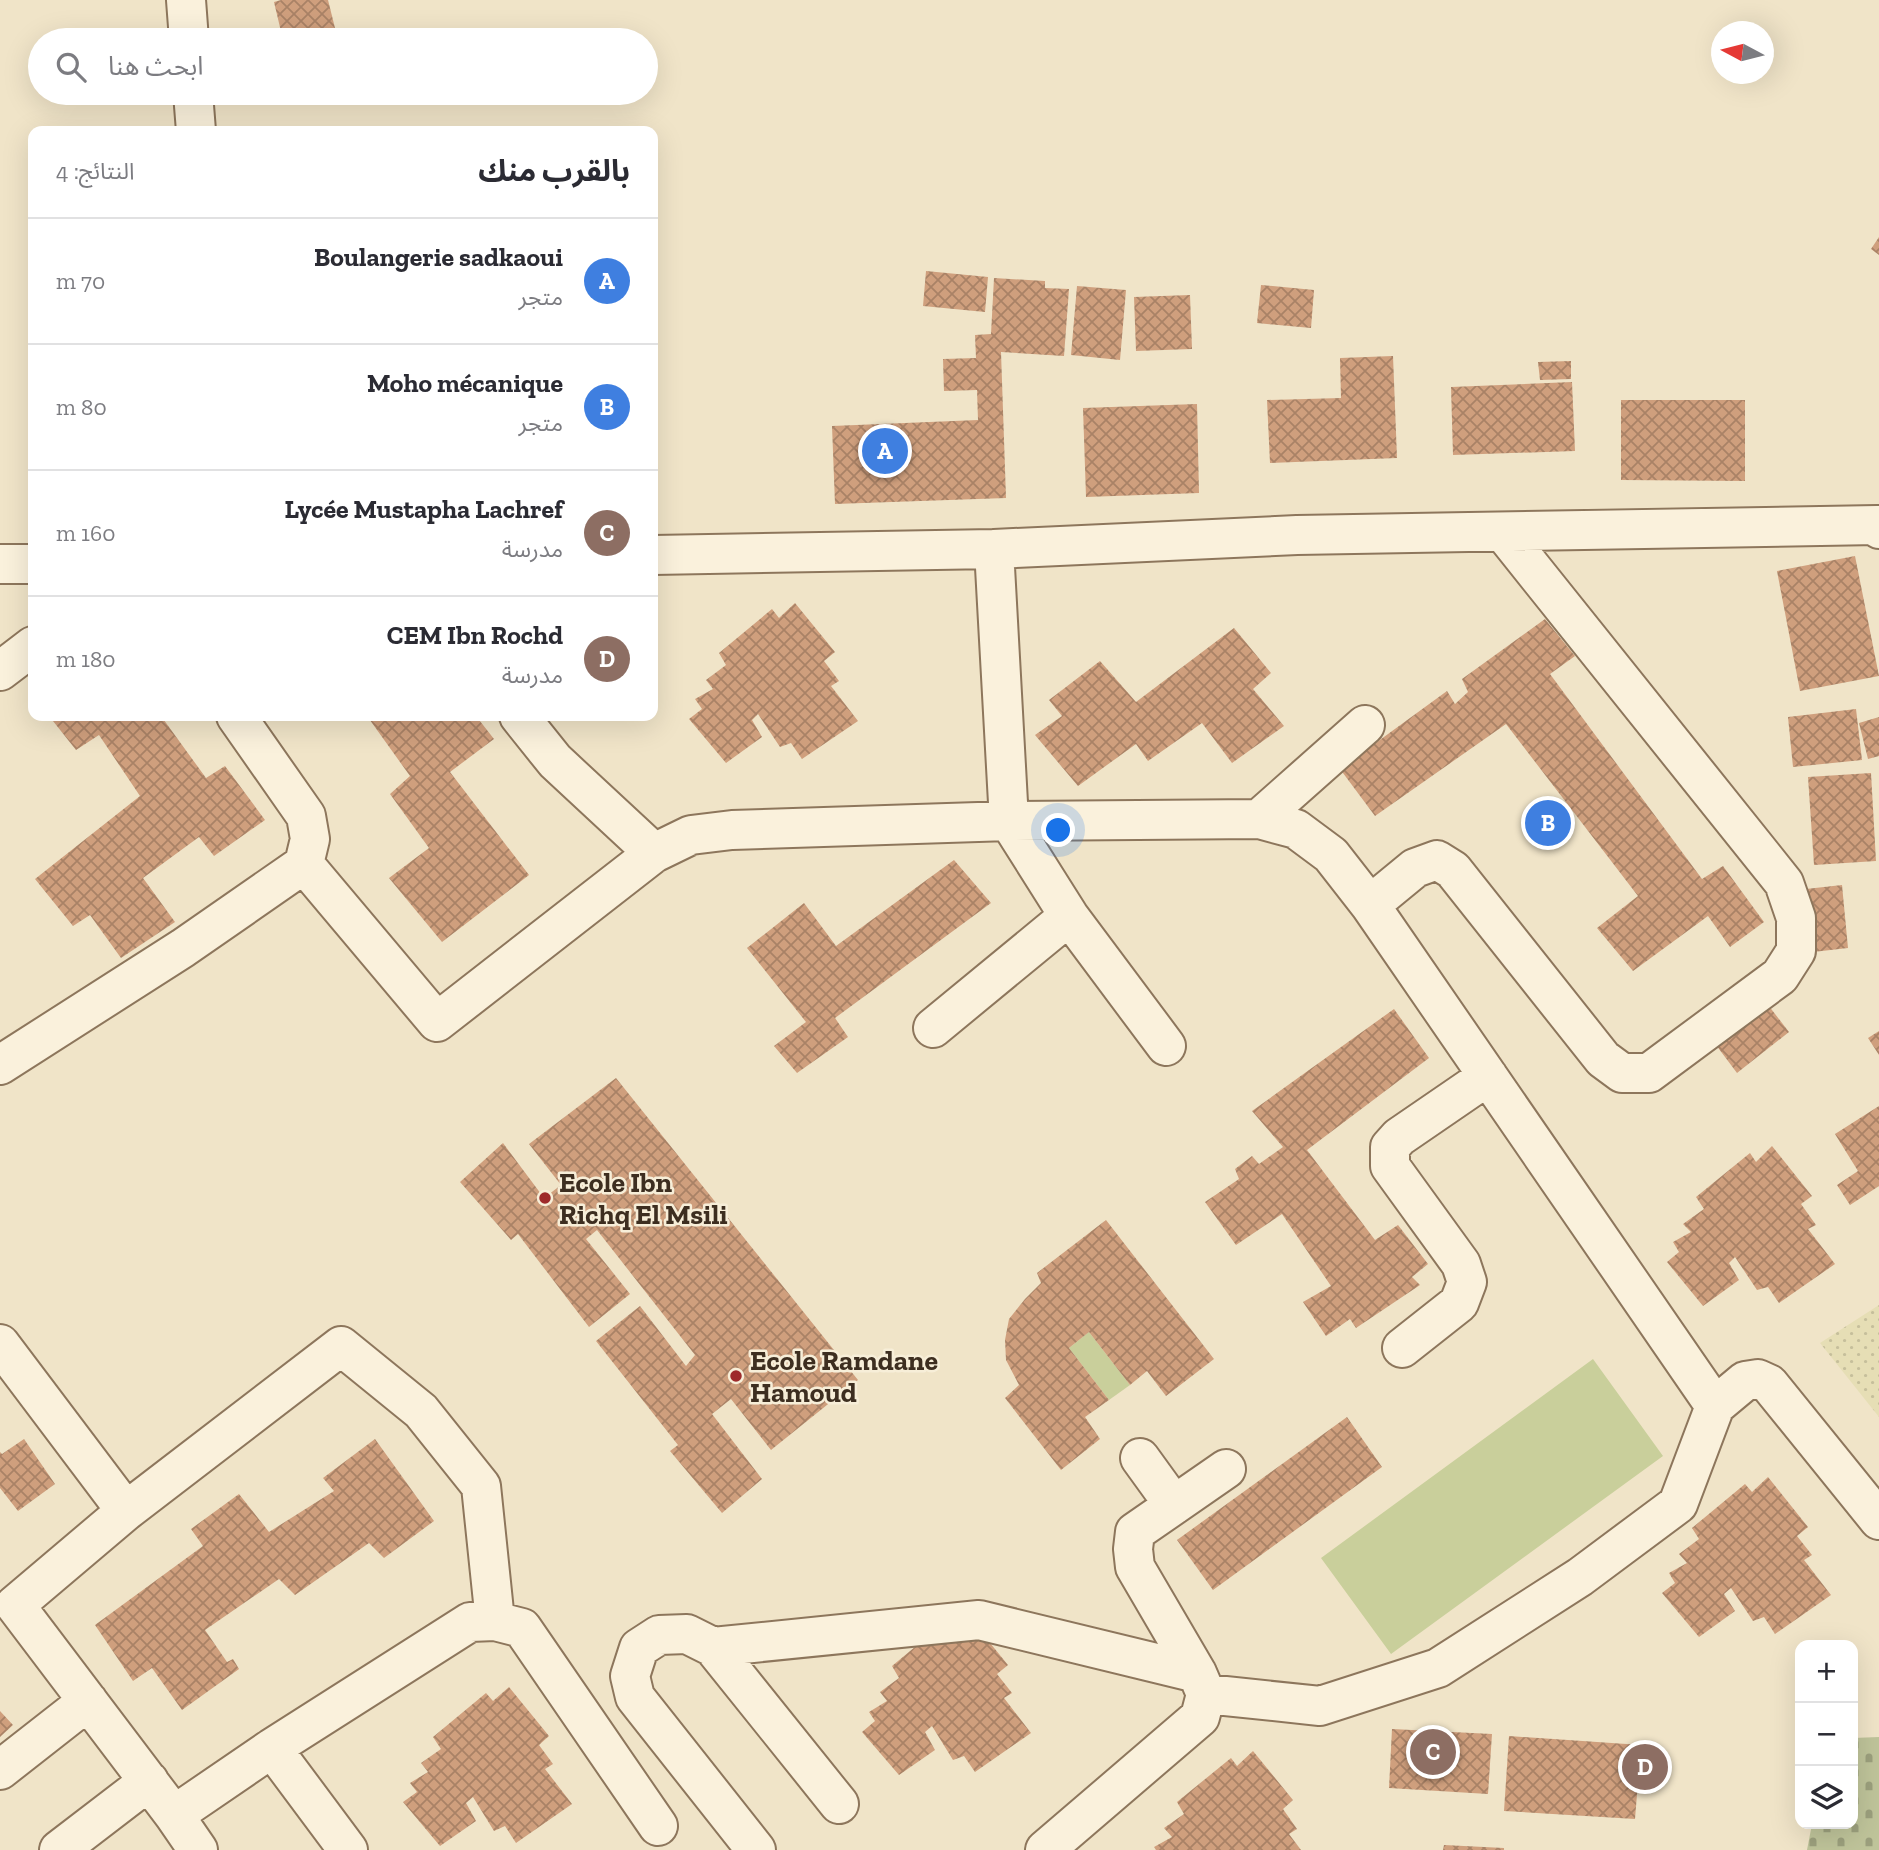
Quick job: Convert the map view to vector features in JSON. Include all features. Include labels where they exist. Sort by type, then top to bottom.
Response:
[{"type":"street","points":[[186,0],[188,28]]},
{"type":"street","points":[[194,105],[196,126]]},
{"type":"street","points":[[658,555],[994,549],[1297,535],[1877,525],[1879,529]]},
{"type":"street","points":[[1370,905],[1416,868],[1437,860],[1453,870],[1603,1059],[1622,1073],[1649,1073],[1780,976],[1796,951],[1796,918],[1784,883],[1503,532]]},
{"type":"street","points":[[994,549],[1009,821],[1069,916],[1166,1046]]},
{"type":"street","points":[[0,565],[28,564]]},
{"type":"street","points":[[0,671],[28,650]]},
{"type":"street","points":[[0,1065],[183,948],[304,864],[310,839],[306,816],[240,721]]},
{"type":"street","points":[[523,721],[555,761],[654,853]]},
{"type":"street","points":[[1259,819],[1365,725]]},
{"type":"street","points":[[304,864],[437,1021],[654,853],[691,835],[732,830],[1009,821],[1259,819],[1296,829],[1331,855],[1370,905],[1715,1406]]},
{"type":"street","points":[[933,1028],[1069,916]]},
{"type":"street","points":[[1402,1348],[1460,1303],[1467,1282],[1461,1264],[1390,1166],[1390,1147],[1399,1137],[1488,1076]]},
{"type":"street","points":[[0,1344],[126,1511]]},
{"type":"street","points":[[198,1850],[88,1701],[7,1611],[126,1511],[341,1346],[421,1411],[481,1486],[495,1621]]},
{"type":"street","points":[[713,1647],[979,1620],[1201,1683],[1320,1706],[1438,1668],[1580,1577],[1678,1504],[1715,1406],[1745,1381],[1758,1378],[1769,1384],[1879,1520]]},
{"type":"street","points":[[1140,1458],[1174,1505]]},
{"type":"street","points":[[1045,1850],[1200,1717],[1201,1683],[1135,1567],[1133,1549],[1135,1532],[1226,1469]]},
{"type":"street","points":[[174,1815],[272,1748],[470,1622],[495,1621],[522,1628],[658,1826]]},
{"type":"street","points":[[755,1850],[635,1697],[630,1676],[639,1648],[659,1635],[687,1634],[713,1647],[839,1804]]},
{"type":"street","points":[[0,1770],[88,1701]]},
{"type":"street","points":[[272,1748],[348,1850]]},
{"type":"street","points":[[59,1850],[149,1781]]},
{"type":"shaded area","points":[[1879,1305],[1879,1417],[1820,1343]]},
{"type":"green space","points":[[1089,1332],[1130,1385],[1109,1400],[1069,1348]]},
{"type":"green space","points":[[1593,1359],[1663,1456],[1391,1654],[1321,1558]]},
{"type":"green space","points":[[1879,1737],[1879,1850],[1807,1850],[1811,1829],[1858,1829],[1858,1738]]},
{"type":"building","points":[[328,0],[335,28],[280,28],[274,2]]},
{"type":"building","points":[[1879,237],[1879,255],[1871,249]]},
{"type":"building","points":[[926,271],[988,277],[985,312],[923,306]]},
{"type":"building","points":[[994,278],[1045,281],[1045,288],[1069,289],[1064,356],[1001,352],[1006,498],[835,504],[832,426],[978,420],[977,390],[944,391],[943,359],[976,358],[975,335],[991,334]]},
{"type":"building","points":[[1261,285],[1314,290],[1311,328],[1257,323]]},
{"type":"building","points":[[1077,286],[1126,290],[1120,360],[1071,355]]},
{"type":"building","points":[[1190,295],[1192,349],[1136,351],[1134,297]]},
{"type":"building","points":[[1393,356],[1397,458],[1270,463],[1267,400],[1341,398],[1340,358]]},
{"type":"building","points":[[1571,361],[1571,379],[1540,380],[1538,362]]},
{"type":"building","points":[[1572,382],[1575,451],[1453,455],[1451,387]]},
{"type":"building","points":[[1621,400],[1745,400],[1745,481],[1621,480]]},
{"type":"building","points":[[1197,404],[1199,493],[1086,497],[1083,408]]},
{"type":"building","points":[[1855,556],[1879,676],[1800,691],[1777,571]]},
{"type":"building","points":[[795,603],[835,652],[824,661],[839,681],[831,686],[858,721],[802,759],[791,743],[780,747],[758,714],[752,720],[762,737],[726,763],[689,719],[702,709],[695,699],[713,689],[706,680],[726,665],[719,653],[772,609],[779,618]]},
{"type":"building","points":[[1545,619],[1575,656],[1550,674],[1702,879],[1723,866],[1764,922],[1730,947],[1708,916],[1633,971],[1597,928],[1638,896],[1506,724],[1375,816],[1340,769],[1447,691],[1455,704],[1468,692],[1462,679]]},
{"type":"building","points":[[1234,628],[1271,673],[1253,689],[1284,726],[1232,763],[1202,723],[1148,761],[1136,744],[1078,786],[1035,735],[1062,716],[1049,700],[1100,661],[1136,702]]},
{"type":"building","points":[[1856,709],[1862,760],[1793,767],[1788,717]]},
{"type":"building","points":[[1879,717],[1879,756],[1868,759],[1859,723]]},
{"type":"building","points":[[53,721],[165,721],[206,778],[225,766],[265,820],[214,856],[199,837],[143,878],[175,922],[121,958],[90,915],[73,926],[35,879],[140,796],[99,735],[76,750]]},
{"type":"building","points":[[371,721],[480,721],[494,739],[450,772],[529,875],[442,942],[389,878],[429,848],[390,794],[410,776]]},
{"type":"building","points":[[1871,773],[1876,861],[1814,865],[1808,777]]},
{"type":"building","points":[[954,860],[991,903],[835,1018],[848,1037],[797,1073],[774,1046],[806,1022],[747,948],[804,903],[836,946]]},
{"type":"building","points":[[1842,885],[1848,948],[1813,952],[1806,889]]},
{"type":"building","points":[[1765,1001],[1789,1032],[1737,1073],[1713,1041]]},
{"type":"building","points":[[1394,1009],[1429,1058],[1307,1150],[1375,1240],[1398,1225],[1428,1264],[1412,1277],[1420,1285],[1356,1328],[1350,1319],[1326,1336],[1303,1302],[1331,1286],[1282,1214],[1236,1245],[1205,1202],[1239,1179],[1235,1169],[1252,1156],[1259,1164],[1283,1147],[1252,1111]]},
{"type":"building","points":[[1879,1031],[1879,1055],[1868,1038]]},
{"type":"building","points":[[616,1078],[858,1380],[771,1450],[731,1399],[712,1414],[762,1479],[722,1513],[670,1451],[678,1445],[596,1341],[640,1306],[686,1366],[695,1355],[597,1230],[586,1239],[630,1294],[589,1327],[518,1234],[511,1240],[460,1182],[503,1143],[544,1198],[561,1185],[529,1144]]},
{"type":"building","points":[[1879,1106],[1879,1186],[1850,1205],[1837,1185],[1858,1171],[1835,1134]]},
{"type":"building","points":[[1772,1146],[1812,1196],[1801,1204],[1816,1225],[1808,1229],[1835,1264],[1779,1303],[1768,1287],[1757,1290],[1735,1257],[1729,1263],[1739,1280],[1703,1306],[1667,1262],[1679,1252],[1673,1242],[1691,1232],[1683,1224],[1704,1209],[1696,1197],[1750,1153],[1756,1162]]},
{"type":"building","points":[[1106,1220],[1214,1359],[1166,1396],[1147,1371],[1130,1385],[1089,1332],[1069,1348],[1109,1400],[1085,1417],[1100,1439],[1061,1470],[1005,1398],[1019,1385],[1006,1360],[1005,1340],[1009,1319],[1041,1283],[1037,1273]]},
{"type":"building","points":[[1347,1417],[1382,1467],[1213,1590],[1177,1540]]},
{"type":"building","points":[[24,1439],[55,1484],[18,1511],[0,1488],[0,1452],[2,1454]]},
{"type":"building","points":[[375,1439],[434,1521],[384,1558],[369,1543],[295,1595],[279,1579],[205,1630],[227,1662],[233,1659],[239,1669],[182,1710],[152,1668],[133,1681],[95,1625],[203,1546],[191,1529],[239,1494],[269,1532],[334,1491],[323,1478]]},
{"type":"building","points":[[1768,1477],[1808,1527],[1797,1536],[1812,1555],[1804,1560],[1831,1595],[1775,1634],[1764,1617],[1753,1621],[1731,1588],[1724,1594],[1735,1611],[1699,1637],[1662,1593],[1675,1583],[1669,1573],[1687,1563],[1679,1554],[1699,1539],[1692,1528],[1745,1484],[1752,1492]]},
{"type":"building","points":[[968,1616],[1008,1665],[997,1674],[1012,1693],[1004,1698],[1031,1733],[975,1772],[964,1756],[953,1760],[932,1726],[925,1732],[935,1750],[899,1775],[862,1732],[875,1721],[869,1712],[887,1701],[880,1692],[899,1678],[892,1666],[945,1622]]},
{"type":"building","points":[[509,1687],[549,1736],[539,1745],[553,1764],[545,1769],[572,1804],[516,1843],[505,1826],[494,1831],[473,1797],[466,1803],[476,1821],[440,1846],[403,1802],[417,1792],[410,1783],[428,1772],[421,1763],[441,1749],[433,1737],[486,1693],[493,1701]]},
{"type":"building","points":[[0,1711],[13,1725],[0,1737]]},
{"type":"building","points":[[1392,1729],[1492,1734],[1488,1794],[1389,1788]]},
{"type":"building","points":[[1509,1736],[1641,1745],[1635,1819],[1504,1811]]},
{"type":"building","points":[[1253,1751],[1293,1800],[1283,1809],[1297,1829],[1289,1834],[1301,1850],[1156,1850],[1154,1847],[1172,1837],[1164,1828],[1184,1814],[1177,1802],[1231,1758],[1237,1766]]},
{"type":"building","points":[[1444,1845],[1504,1848],[1504,1850],[1443,1850]]},
{"type":"place","name":"Boulangerie sadkaoui","points":[[885,451]]},
{"type":"place","name":"Moho mécanique","points":[[1548,823]]},
{"type":"place","name":"Ecole Ibn Richq El Msili","points":[[545,1198]]},
{"type":"place","name":"Ecole Ramdane Hamoud","points":[[736,1376]]},
{"type":"place","name":"Lycée Mustapha Lachref","points":[[1433,1752]]},
{"type":"place","name":"CEM Ibn Rochd","points":[[1645,1767]]}]
